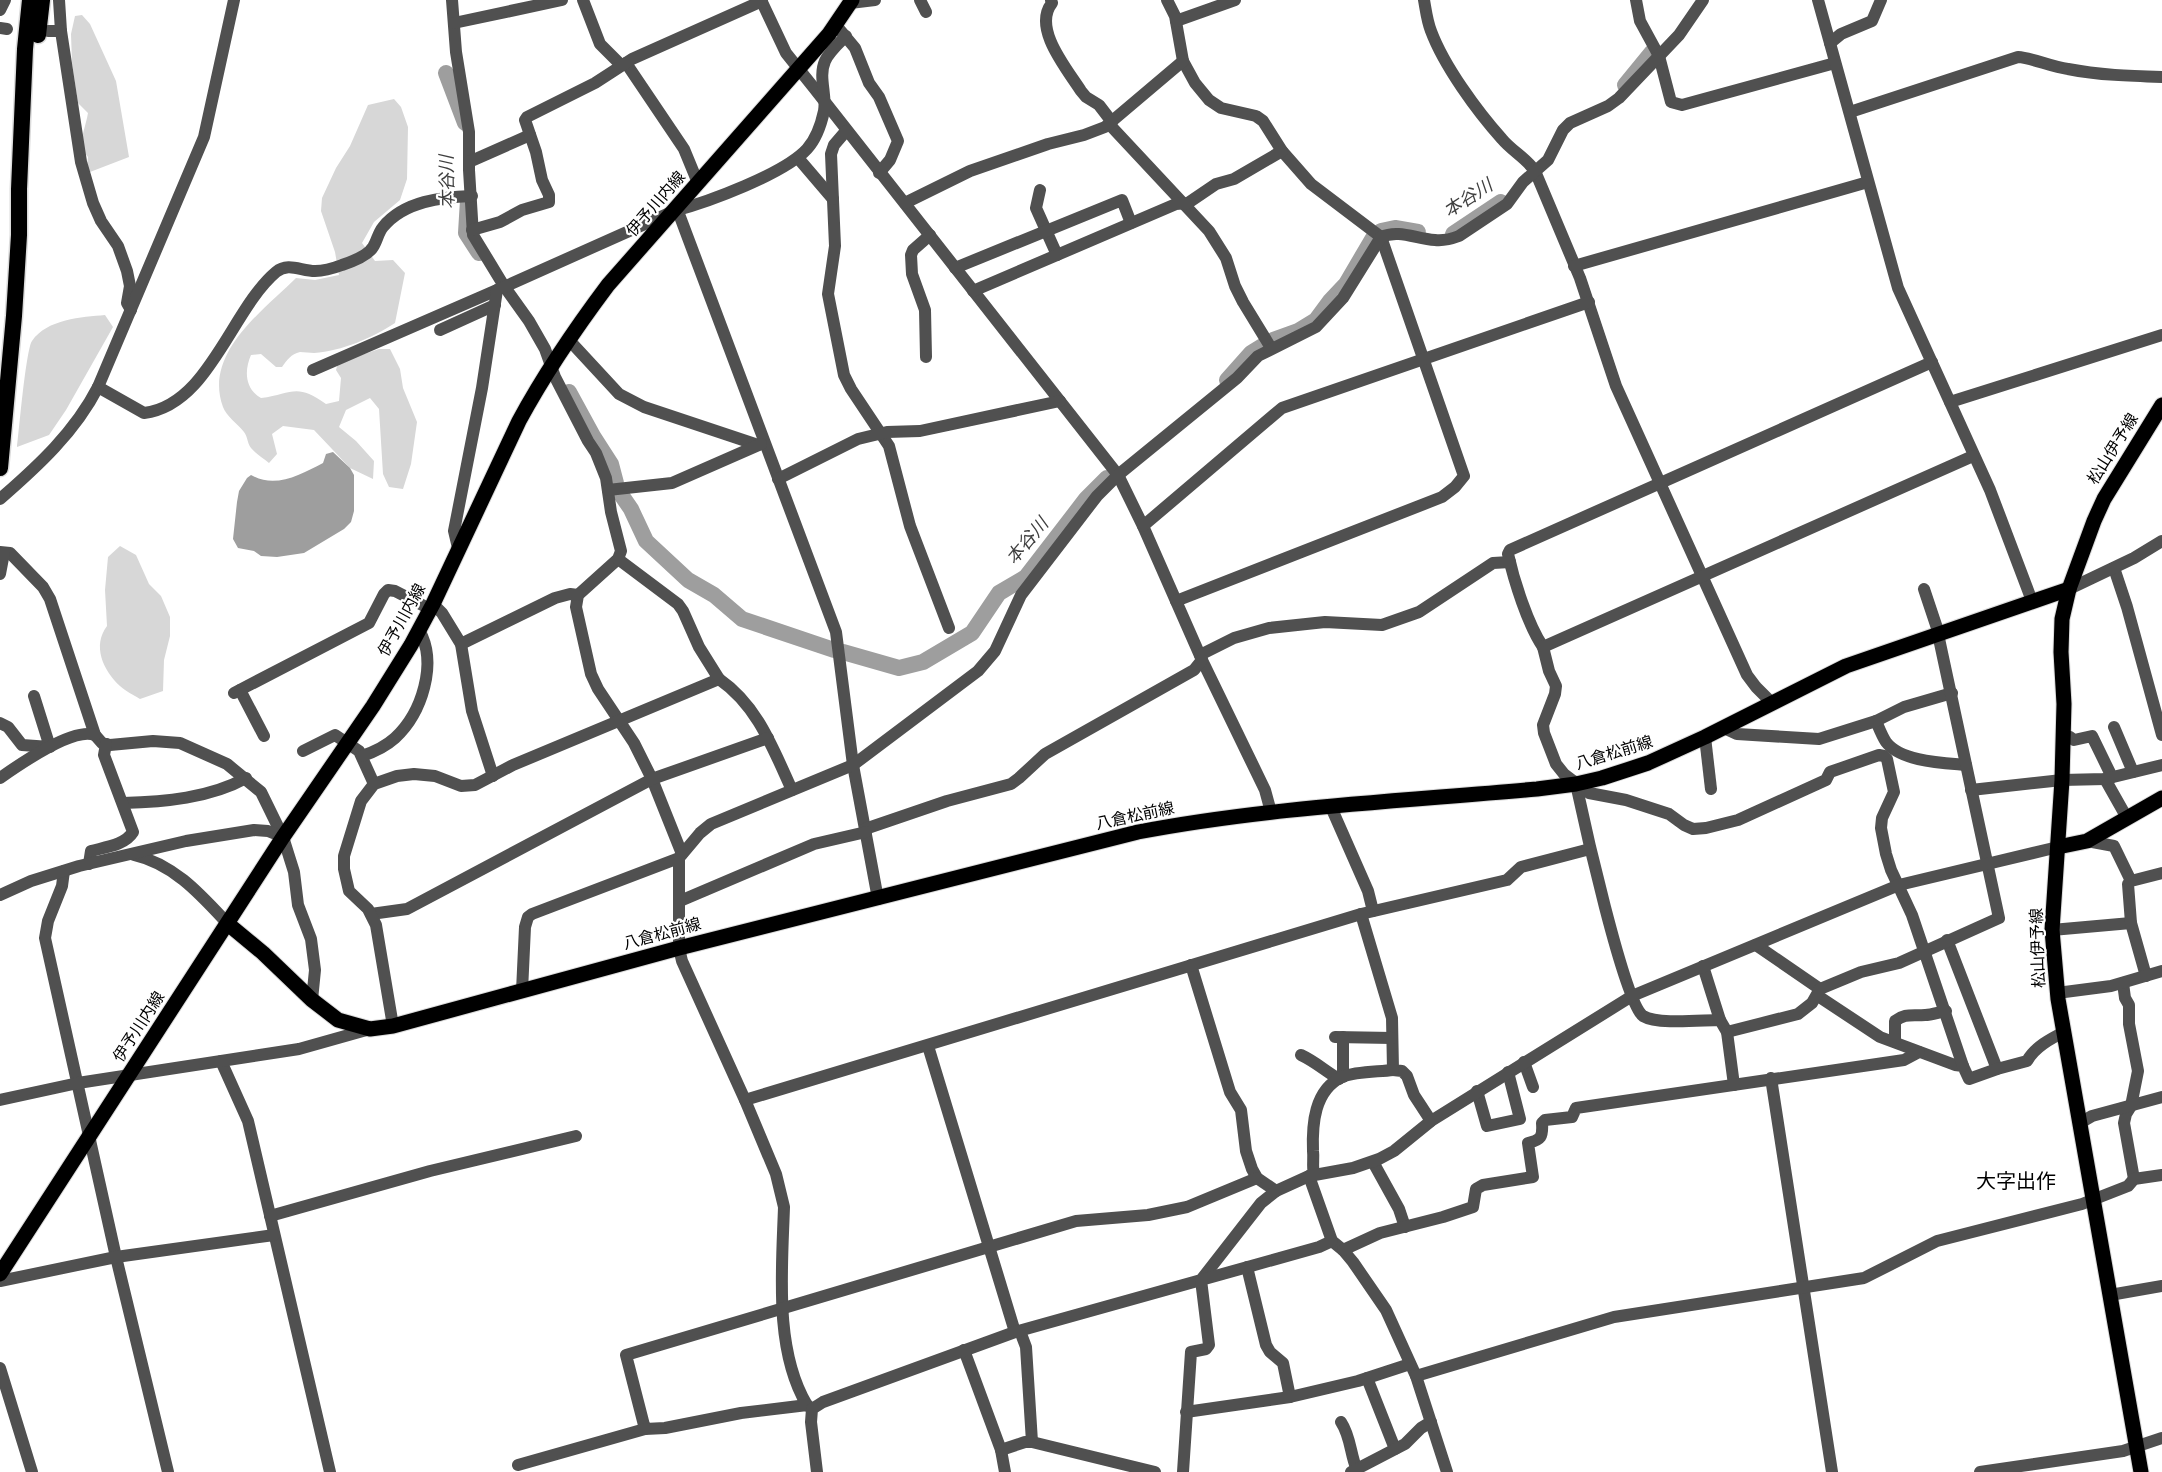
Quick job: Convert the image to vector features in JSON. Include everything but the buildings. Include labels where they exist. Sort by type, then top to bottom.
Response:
[{"type":"highway","points":[[19,235],[21,129],[30,0]]},
{"type":"highway","points":[[0,468],[19,235],[42,0]]},
{"type":"main road","name":"伊予川内線","points":[[0,1274],[283,837],[373,706],[432,606],[519,421],[552,365],[608,285],[798,69],[841,30],[851,1]]},
{"type":"main road","name":"松山伊予線","points":[[2141,1472],[2057,993],[2052,930],[2062,780],[2064,704],[2062,619],[2083,546],[2104,499],[2162,405]]},
{"type":"main road","name":"八倉松前線","points":[[228,924],[263,953],[312,1000],[338,1020],[370,1029],[393,1026],[679,948],[1138,832],[1270,812],[1576,784],[1637,767],[1724,728],[1771,702],[1846,666],[2069,589]]},
{"type":"main road","points":[[2058,847],[2087,841],[2162,798]]},
{"type":"street","points":[[0,10],[5,0]]},
{"type":"street","points":[[58,0],[54,31],[81,162],[93,203],[101,221],[118,246],[127,271],[130,286],[127,303],[131,311]]},
{"type":"street","points":[[0,499],[71,430],[82,417],[98,387],[204,137],[234,0]]},
{"type":"street","points":[[452,0],[456,52],[469,132],[472,230],[500,288],[529,321],[545,349],[555,377],[603,466],[611,512],[621,550],[618,559],[578,595],[576,607],[591,674],[598,689],[620,720],[652,779],[681,856],[679,948],[682,961],[745,1100],[782,1190],[784,1207],[783,1325],[798,1389],[810,1407],[817,1472]]},
{"type":"street","points":[[454,22],[562,0]]},
{"type":"street","points":[[583,0],[600,44],[623,64],[684,149],[698,183]]},
{"type":"street","points":[[851,1],[875,0]]},
{"type":"street","points":[[920,0],[926,12]]},
{"type":"street","points":[[1051,0],[1052,3],[1046,17],[1047,34],[1081,91],[1086,98],[1099,105],[1111,123],[1182,204],[1209,231],[1226,258],[1243,302],[1271,348]]},
{"type":"street","points":[[1167,0],[1176,21],[1184,61],[1195,83],[1214,105],[1256,116],[1263,121],[1282,151],[1311,184],[1381,237],[1464,476],[1442,497],[1176,601]]},
{"type":"street","points":[[1176,21],[1233,0]]},
{"type":"street","points":[[1424,0],[1426,18],[1440,52],[1503,142],[1529,162],[1535,171],[1589,302],[1616,386],[1748,675],[1771,702]]},
{"type":"street","points":[[1636,0],[1640,21],[1659,56],[1671,102],[1682,105],[1835,63]]},
{"type":"street","points":[[522,991],[525,927],[528,917],[681,856],[711,824],[853,765],[987,662],[995,651],[1021,595],[1083,512],[1118,475],[1237,378],[1258,356],[1308,332],[1327,316],[1343,298],[1381,237],[1396,233],[1435,241],[1459,236],[1507,204],[1523,182],[1548,160],[1563,130],[1570,123],[1608,106],[1679,35],[1703,0]]},
{"type":"street","points":[[1818,0],[1898,288],[2006,530],[2032,601]]},
{"type":"street","points":[[1830,43],[1841,34],[1872,21],[1881,0]]},
{"type":"street","points":[[472,230],[500,222],[522,210],[549,202],[549,195],[542,180],[525,120],[527,117],[595,83],[623,64],[761,1],[786,53],[798,69],[1118,475],[1201,658],[1265,790],[1270,812]]},
{"type":"street","points":[[313,370],[674,211],[694,206],[767,175],[798,158],[817,136],[825,103],[823,65],[841,30],[855,48],[869,83],[879,97],[898,141],[890,160],[879,173]]},
{"type":"street","points":[[1850,112],[2018,57],[2027,57],[2046,66],[2106,75],[2162,77]]},
{"type":"street","points":[[905,203],[970,171],[1048,144],[1098,131],[1111,123],[1184,61]]},
{"type":"street","points":[[846,130],[834,145],[830,172],[836,246],[828,294],[838,349],[844,375],[851,389],[889,446],[910,526],[949,628]]},
{"type":"street","points":[[469,162],[530,135]]},
{"type":"street","points":[[973,291],[1176,204],[1188,203],[1216,184],[1234,179],[1282,151]]},
{"type":"street","points":[[798,158],[833,200]]},
{"type":"street","points":[[1574,266],[1868,182]]},
{"type":"street","points":[[1040,190],[1036,208],[1057,255]]},
{"type":"street","points":[[98,387],[144,413],[171,402],[187,392],[201,377],[226,342],[240,314],[265,282],[278,270],[290,267],[316,271],[341,266],[365,255],[373,248],[384,226],[397,214],[417,204],[446,197],[472,196]]},
{"type":"street","points":[[955,268],[1122,200],[1131,223]]},
{"type":"street","points":[[674,211],[679,214],[762,444],[778,479],[836,632],[853,765],[878,899]]},
{"type":"street","points":[[926,357],[925,310],[912,274],[910,255],[930,236]]},
{"type":"street","points":[[458,548],[454,531],[500,288]]},
{"type":"street","points":[[1143,526],[1282,408],[1589,302]]},
{"type":"street","points":[[440,330],[495,305]]},
{"type":"street","points":[[1950,402],[2162,335]]},
{"type":"street","points":[[569,340],[619,394],[654,411],[762,444]]},
{"type":"street","points":[[1932,362],[1510,550],[1508,554],[1531,628],[1543,647],[1549,671],[1556,686],[1543,725],[1544,733],[1556,764],[1564,774],[1589,793],[1626,800],[1669,814],[1693,829],[1706,828],[1753,814],[1826,780],[1830,772],[1885,749],[1896,750],[1911,757],[1966,765]]},
{"type":"street","points":[[778,479],[858,439],[879,434],[920,431],[1060,401]]},
{"type":"street","points":[[608,490],[672,483],[762,444]]},
{"type":"street","points":[[1543,647],[1973,456]]},
{"type":"street","points":[[2069,589],[2114,568],[2162,541]]},
{"type":"street","points":[[0,574],[2,553],[10,553],[43,587],[50,599],[95,735]]},
{"type":"street","points":[[618,559],[678,604],[699,647],[719,679],[744,700],[768,738],[792,790]]},
{"type":"street","points":[[680,901],[814,844],[866,830],[947,801],[1011,784],[1045,754],[1194,670],[1201,658],[1234,638],[1269,628],[1325,622],[1382,625],[1419,612],[1493,563],[1510,562]]},
{"type":"street","points":[[2114,568],[2160,716],[2162,735]]},
{"type":"street","points":[[264,736],[237,692],[369,623],[384,594],[388,590],[395,591],[432,606],[442,613],[461,644],[472,711],[493,776]]},
{"type":"street","points":[[1727,1032],[1797,1014],[1819,993],[1861,972],[1899,963],[1923,950],[1999,918],[1939,634],[1924,590]]},
{"type":"street","points":[[461,644],[555,598],[570,594],[578,595]]},
{"type":"street","points":[[362,756],[380,749],[396,737],[412,715],[422,693],[429,669],[425,640],[419,630]]},
{"type":"street","points":[[393,1026],[376,924],[371,914],[349,891],[346,883],[344,856],[361,801],[374,784],[397,776],[414,774],[435,776],[468,787],[513,765],[719,679]]},
{"type":"street","points":[[1724,728],[1737,734],[1819,739],[1876,721],[1904,707],[1952,693]]},
{"type":"street","points":[[34,696],[50,747]]},
{"type":"street","points":[[1876,721],[1885,749],[1894,792],[1882,818],[1881,828],[1886,854],[1912,915],[1969,1079],[2027,1061],[2030,1055],[2048,1040],[2064,1032]]},
{"type":"street","points":[[0,723],[8,727],[22,745],[50,747]]},
{"type":"street","points":[[2114,727],[2133,772]]},
{"type":"street","points":[[0,778],[66,738],[88,733],[95,735],[106,744],[122,745],[165,741],[180,743],[211,756],[246,778],[261,792],[283,837],[294,872],[298,905],[311,939],[315,970],[312,1000]]},
{"type":"street","points":[[303,751],[335,735],[355,747],[362,756],[374,784]]},
{"type":"street","points":[[2063,739],[2070,737],[2074,740],[2092,736],[2127,818]]},
{"type":"street","points":[[1705,737],[1711,789]]},
{"type":"street","points":[[371,914],[407,909],[652,779],[768,738]]},
{"type":"street","points":[[89,864],[91,851],[121,842],[129,838],[133,832],[104,755],[106,744]]},
{"type":"street","points":[[1971,790],[2062,780],[2109,778],[2162,765]]},
{"type":"street","points":[[123,803],[187,797],[224,789],[246,778]]},
{"type":"street","points":[[1576,784],[1590,849],[1628,987],[1643,1016],[1678,1022],[1720,1020]]},
{"type":"street","points":[[1331,807],[1368,891],[1367,913],[1392,1018],[1393,1070]]},
{"type":"street","points":[[0,895],[31,881],[64,871],[186,842],[254,830],[268,831],[283,837]]},
{"type":"street","points":[[2087,841],[2114,846],[2131,881]]},
{"type":"street","points":[[1183,1472],[1191,1352],[1206,1349],[1209,1345],[1201,1280],[1261,1203],[1276,1191],[1311,1175],[1353,1168],[1373,1162],[1394,1151],[1431,1121],[1477,1091],[1632,996],[1899,885],[2058,847]]},
{"type":"street","points":[[745,1100],[1367,913],[1507,880],[1521,867],[1590,849]]},
{"type":"street","points":[[131,855],[146,858],[174,873],[228,924]]},
{"type":"street","points":[[64,871],[62,886],[48,921],[45,938],[116,1257],[168,1472]]},
{"type":"street","points":[[2162,873],[2131,881],[2128,885],[2132,923],[2162,986]]},
{"type":"street","points":[[0,885],[22,876],[31,881]]},
{"type":"street","points":[[2052,930],[2132,923]]},
{"type":"street","points":[[1947,940],[1997,1069]]},
{"type":"street","points":[[1756,945],[1880,1037],[1919,1053],[1955,1065],[1963,1065]]},
{"type":"street","points":[[1191,965],[1230,1092],[1241,1110],[1246,1151],[1251,1169],[1257,1178],[1276,1191]]},
{"type":"street","points":[[1703,966],[1720,1020],[1727,1032],[1734,1085]]},
{"type":"street","points":[[2057,993],[2123,983],[2155,973]]},
{"type":"street","points":[[2123,983],[2125,998],[2129,1005],[2129,1024],[2138,1071],[2131,1106],[2124,1123],[2134,1179]]},
{"type":"street","points":[[1895,1042],[1894,1021],[1900,1017],[1924,1016],[1946,1011]]},
{"type":"street","points":[[0,1100],[78,1083],[299,1049],[370,1029]]},
{"type":"street","points":[[1341,1078],[1339,1037],[1392,1038]]},
{"type":"street","points":[[928,1046],[988,1246],[1018,1332],[1026,1347],[1032,1442]]},
{"type":"street","points":[[1343,1250],[1380,1233],[1473,1207],[1476,1189],[1483,1185],[1533,1177],[1528,1143],[1540,1139],[1543,1135],[1542,1124],[1545,1120],[1572,1117],[1576,1108],[1904,1060],[1919,1053]]},
{"type":"street","points":[[1301,1055],[1317,1062],[1322,1070],[1341,1078],[1393,1070],[1402,1071],[1407,1076],[1413,1095],[1431,1121]]},
{"type":"street","points":[[220,1061],[249,1121],[330,1472]]},
{"type":"street","points":[[1524,1062],[1533,1087]]},
{"type":"street","points":[[1477,1091],[1487,1126],[1520,1119],[1508,1072]]},
{"type":"street","points":[[1341,1078],[1327,1090],[1317,1108],[1312,1141],[1311,1175],[1332,1241],[1343,1250],[1386,1310],[1413,1370],[1447,1472]]},
{"type":"street","points":[[1771,1078],[1832,1472]]},
{"type":"street","points":[[2080,1123],[2092,1116],[2162,1097]]},
{"type":"street","points":[[270,1216],[430,1171],[576,1136]]},
{"type":"street","points":[[1373,1162],[1399,1209],[1405,1227]]},
{"type":"street","points":[[1186,1412],[1290,1397],[1367,1378],[1413,1370],[1614,1317],[1864,1278],[1937,1241],[2082,1204],[2128,1185],[2134,1179],[2162,1175]]},
{"type":"street","points":[[645,1429],[626,1355],[1076,1221],[1148,1215],[1187,1208],[1257,1178]]},
{"type":"street","points":[[0,1281],[116,1257],[274,1235]]},
{"type":"street","points":[[518,1465],[645,1429],[665,1428],[741,1413],[810,1407],[1018,1332],[1319,1247],[1332,1241]]},
{"type":"street","points":[[1247,1267],[1266,1345],[1270,1352],[1283,1363],[1290,1397]]},
{"type":"street","points":[[2110,1295],[2162,1286]]},
{"type":"street","points":[[964,1350],[1001,1450],[1005,1472]]},
{"type":"street","points":[[0,1368],[32,1472]]},
{"type":"street","points":[[1367,1378],[1395,1449]]},
{"type":"street","points":[[1341,1422],[1350,1439],[1354,1471],[1395,1449],[1431,1422]]},
{"type":"street","points":[[1980,1472],[2123,1451],[2162,1438]]},
{"type":"street","points":[[1001,1450],[1032,1442],[1155,1472]]},
{"type":"street","points":[[1096,1472],[1099,1459]]},
{"type":"shaded area","points":[[82,15],[90,24],[116,81],[129,157],[90,172],[87,166],[88,157],[81,148],[88,113],[78,103],[72,63],[71,34],[75,16]]},
{"type":"shaded area","points":[[394,99],[401,107],[408,127],[407,179],[400,200],[374,222],[362,243],[375,261],[393,260],[405,273],[395,323],[367,339],[346,347],[325,352],[297,353],[282,367],[276,367],[261,354],[251,355],[247,367],[247,379],[252,390],[261,398],[300,391],[326,404],[339,401],[341,378],[336,370],[338,363],[379,349],[390,349],[400,369],[403,388],[417,422],[411,464],[403,489],[389,487],[383,474],[379,409],[370,398],[346,410],[339,427],[356,441],[374,461],[373,479],[350,468],[314,430],[283,426],[272,434],[277,454],[269,463],[251,448],[244,432],[229,417],[223,407],[219,387],[221,369],[240,334],[296,278],[315,280],[339,275],[335,252],[321,211],[322,198],[336,168],[350,146],[368,105]]},
{"type":"shaded area","points":[[105,315],[113,327],[66,410],[49,435],[17,447],[25,374],[32,341],[46,328],[66,320]]},
{"type":"shaded area","points":[[333,452],[354,475],[354,511],[351,522],[344,529],[304,553],[277,557],[261,556],[254,551],[238,548],[233,539],[237,502],[239,491],[247,478],[251,475],[269,481],[287,479],[323,463],[326,454]]},
{"type":"shaded area","points":[[120,546],[136,555],[149,584],[161,596],[170,617],[170,636],[164,660],[163,691],[140,699],[124,690],[114,680],[104,665],[100,650],[100,642],[107,626],[105,590],[108,557]]},
{"type":"waterway","name":"本谷川","points":[[1625,85],[1652,52]]},
{"type":"waterway","name":"本谷川","points":[[446,73],[465,123]]},
{"type":"waterway","name":"本谷川","points":[[468,200],[466,233],[479,253]]},
{"type":"waterway","name":"本谷川","points":[[1453,234],[1501,202]]},
{"type":"waterway","name":"本谷川","points":[[1381,231],[1395,228],[1418,232]]},
{"type":"waterway","name":"本谷川","points":[[1273,340],[1298,331],[1316,320],[1346,284],[1373,238]]},
{"type":"waterway","name":"本谷川","points":[[1227,380],[1251,353],[1264,345]]},
{"type":"waterway","name":"本谷川","points":[[569,392],[611,464],[616,483]]},
{"type":"waterway","name":"本谷川","points":[[843,652],[899,668],[923,662],[972,633],[999,593],[1026,577],[1086,499],[1107,478]]},
{"type":"waterway","name":"本谷川","points":[[620,493],[631,509],[646,541],[688,580],[714,595],[742,619],[834,650]]},
{"type":"district","name":"大字出作","points":[[2016,1182]]}]
